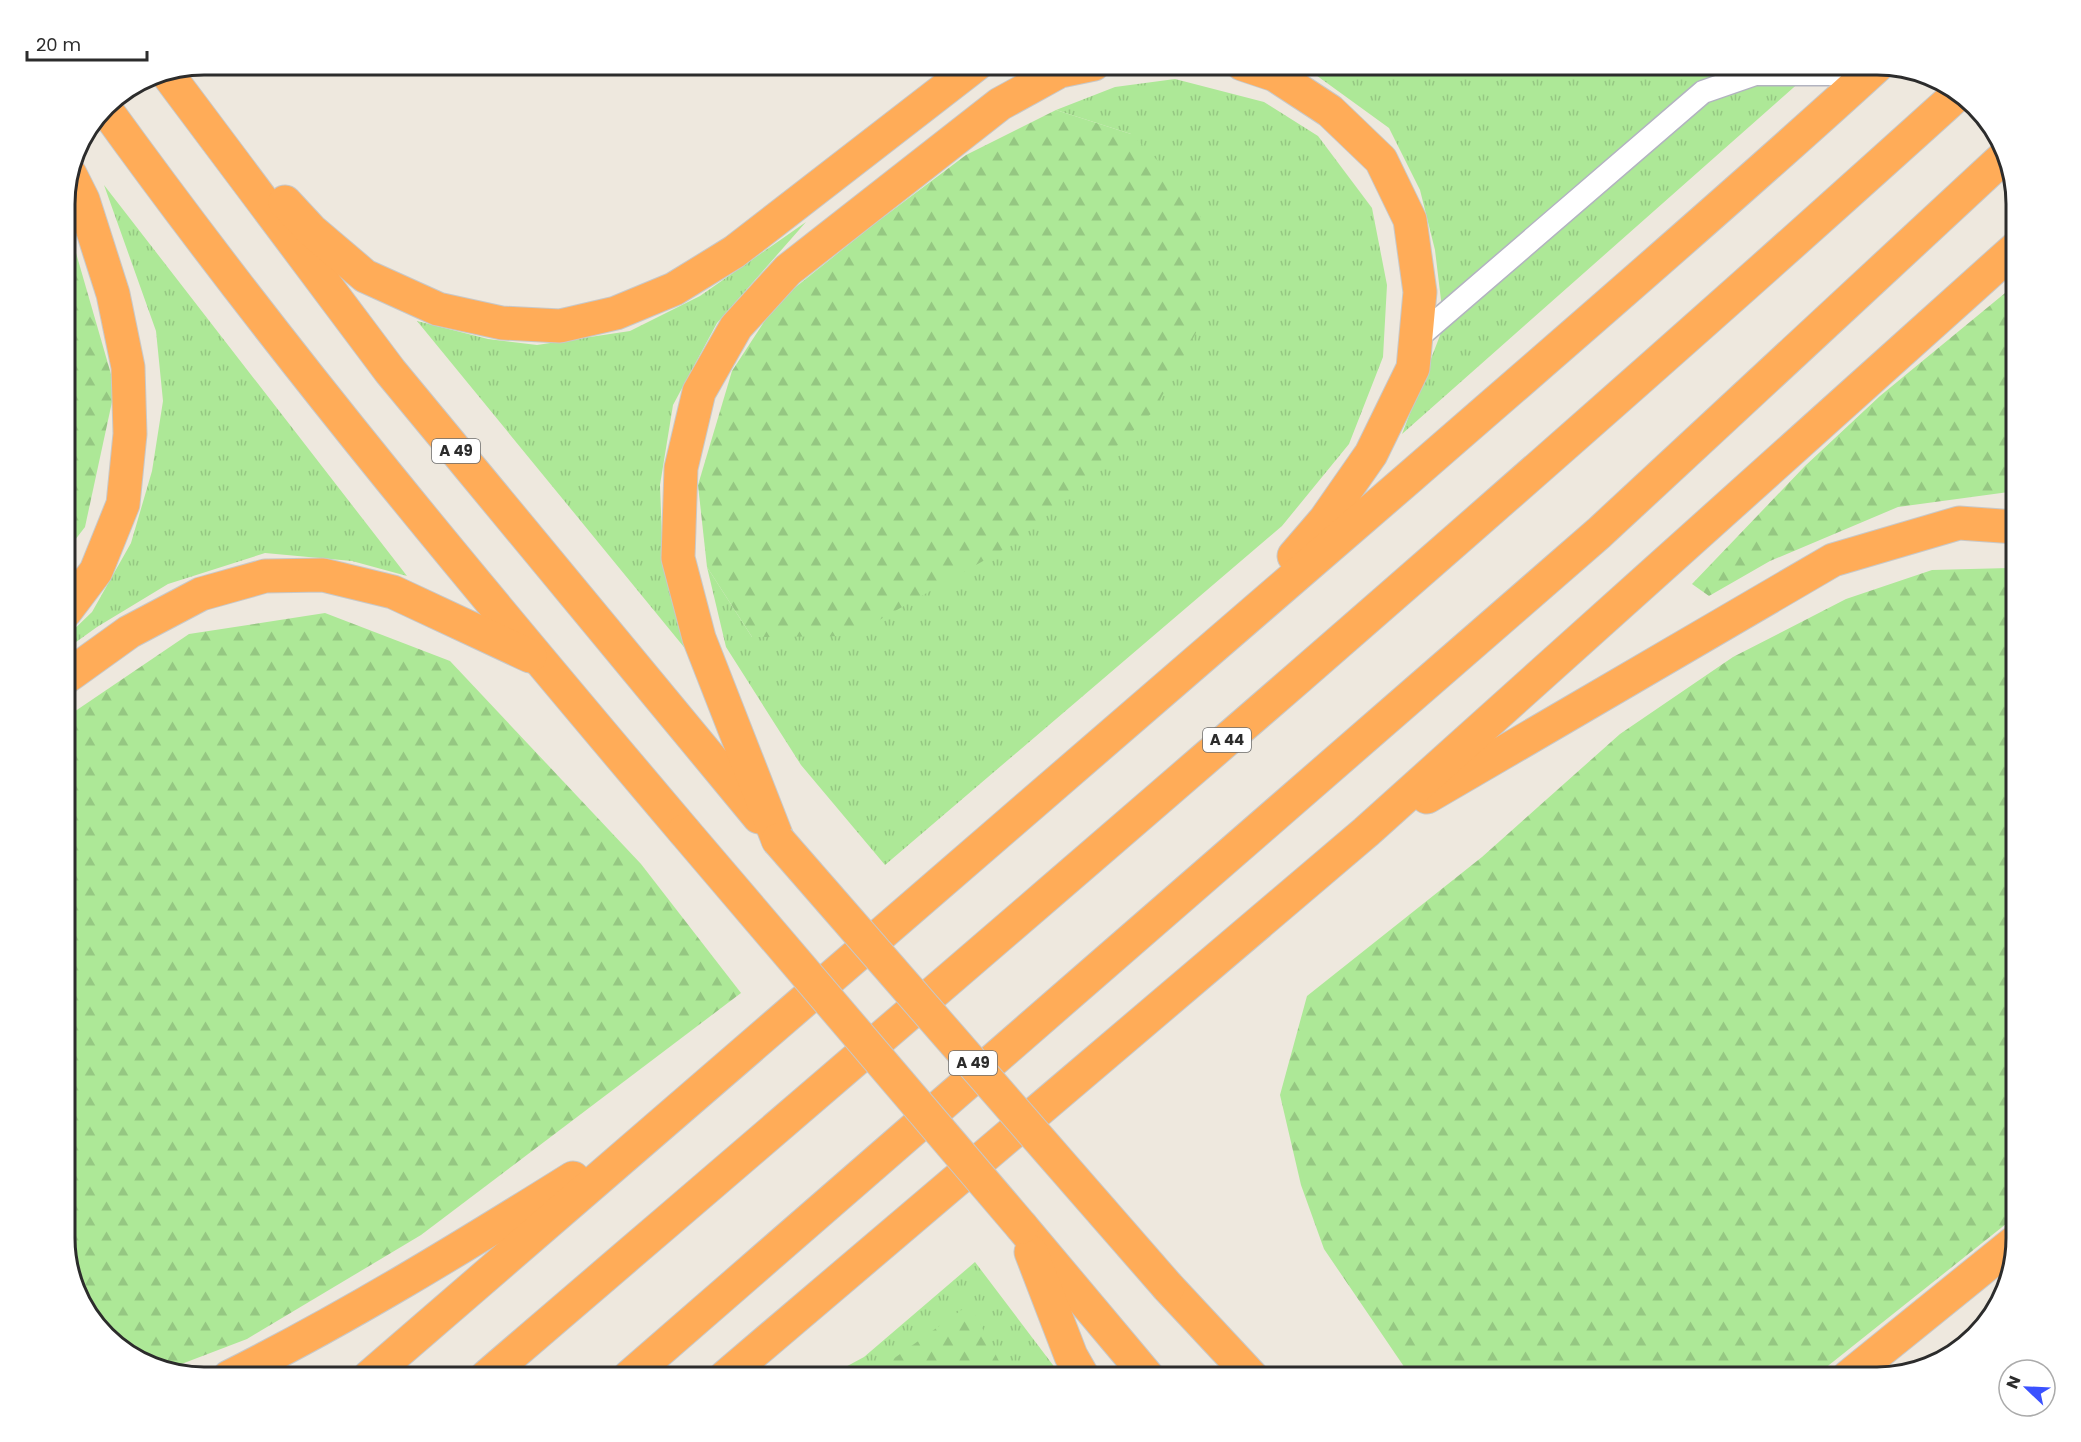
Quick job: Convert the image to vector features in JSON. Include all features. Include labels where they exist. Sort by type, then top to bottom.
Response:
[{"type":"highway","points":[[189,101],[311,230],[365,276],[438,309],[502,323],[560,326],[616,313],[674,289],[694,277],[734,252],[963,75]]},
{"type":"highway","points":[[745,783],[699,638],[678,558],[681,468],[699,392],[736,327],[788,270],[1000,104],[1053,75]]},
{"type":"highway","points":[[1211,650],[1325,520],[1371,454],[1413,368],[1420,292],[1410,220],[1382,160],[1330,111],[1275,75]]},
{"type":"highway","points":[[380,1367],[666,1118],[1211,650],[1753,178],[1867,75]]},
{"type":"highway","name":"A 49","points":[[172,79],[390,371],[745,783],[778,840],[1168,1287],[1243,1367]]},
{"type":"highway","name":"A 44","points":[[498,1367],[1196,767],[1801,236],[1952,99]]},
{"type":"highway","points":[[111,116],[341,420],[539,661],[1139,1367]]},
{"type":"highway","points":[[640,1367],[1599,533],[1999,162]]},
{"type":"highway","points":[[75,599],[96,571],[123,504],[130,434],[128,367],[113,294],[83,200],[76,186]]},
{"type":"highway","points":[[737,1367],[1366,832],[2006,257]]},
{"type":"highway","points":[[1366,832],[1833,560],[1959,523],[2006,526]]},
{"type":"highway","points":[[75,671],[129,632],[201,594],[265,576],[323,575],[393,592],[539,661]]},
{"type":"highway","points":[[250,1367],[450,1255],[666,1118]]},
{"type":"highway","points":[[1022,1227],[1077,1367]]},
{"type":"highway","points":[[1860,1367],[2006,1249]]},
{"type":"lane","points":[[1415,340],[1703,92],[1752,75]]},
{"type":"green space","points":[[1316,75],[1808,75],[1402,434],[1444,325],[1435,250],[1420,190],[1389,128]]},
{"type":"green space","points":[[1175,79],[1264,102],[1318,136],[1372,208],[1387,285],[1383,357],[1349,444],[1282,526],[885,865],[801,765],[726,647],[707,567],[752,637],[1131,134],[1056,110],[1115,87]]},
{"type":"green space","points":[[1056,110],[1131,134],[1200,203],[1205,316],[1154,411],[1013,544],[851,636],[752,637],[707,567],[698,485],[732,371],[777,302],[873,225],[966,155]]},
{"type":"green space","points":[[104,185],[407,576],[352,561],[265,553],[168,584],[75,643],[75,628],[92,612],[131,543],[152,471],[163,401],[156,331]]},
{"type":"green space","points":[[806,222],[717,323],[673,405],[660,485],[663,567],[688,652],[417,321],[488,339],[537,345],[630,331],[700,296]]},
{"type":"green space","points":[[75,249],[115,388],[85,527],[75,540]]},
{"type":"green space","points":[[2006,292],[2006,492],[1898,507],[1770,561],[1709,596],[1692,584],[1805,466],[1880,396]]},
{"type":"green space","points":[[2006,568],[2006,1224],[1827,1367],[1404,1367],[1324,1249],[1301,1185],[1280,1095],[1307,996],[1482,857],[1620,734],[1733,657],[1846,599],[1932,570]]},
{"type":"green space","points":[[325,613],[450,661],[641,864],[741,993],[421,1235],[247,1339],[179,1365],[147,1354],[113,1329],[92,1302],[77,1263],[75,1246],[75,711],[189,634]]},
{"type":"green space","points":[[975,1262],[1054,1367],[846,1367],[864,1357]]},
{"type":"green space","points":[[970,1304],[1002,1367],[882,1367]]}]
